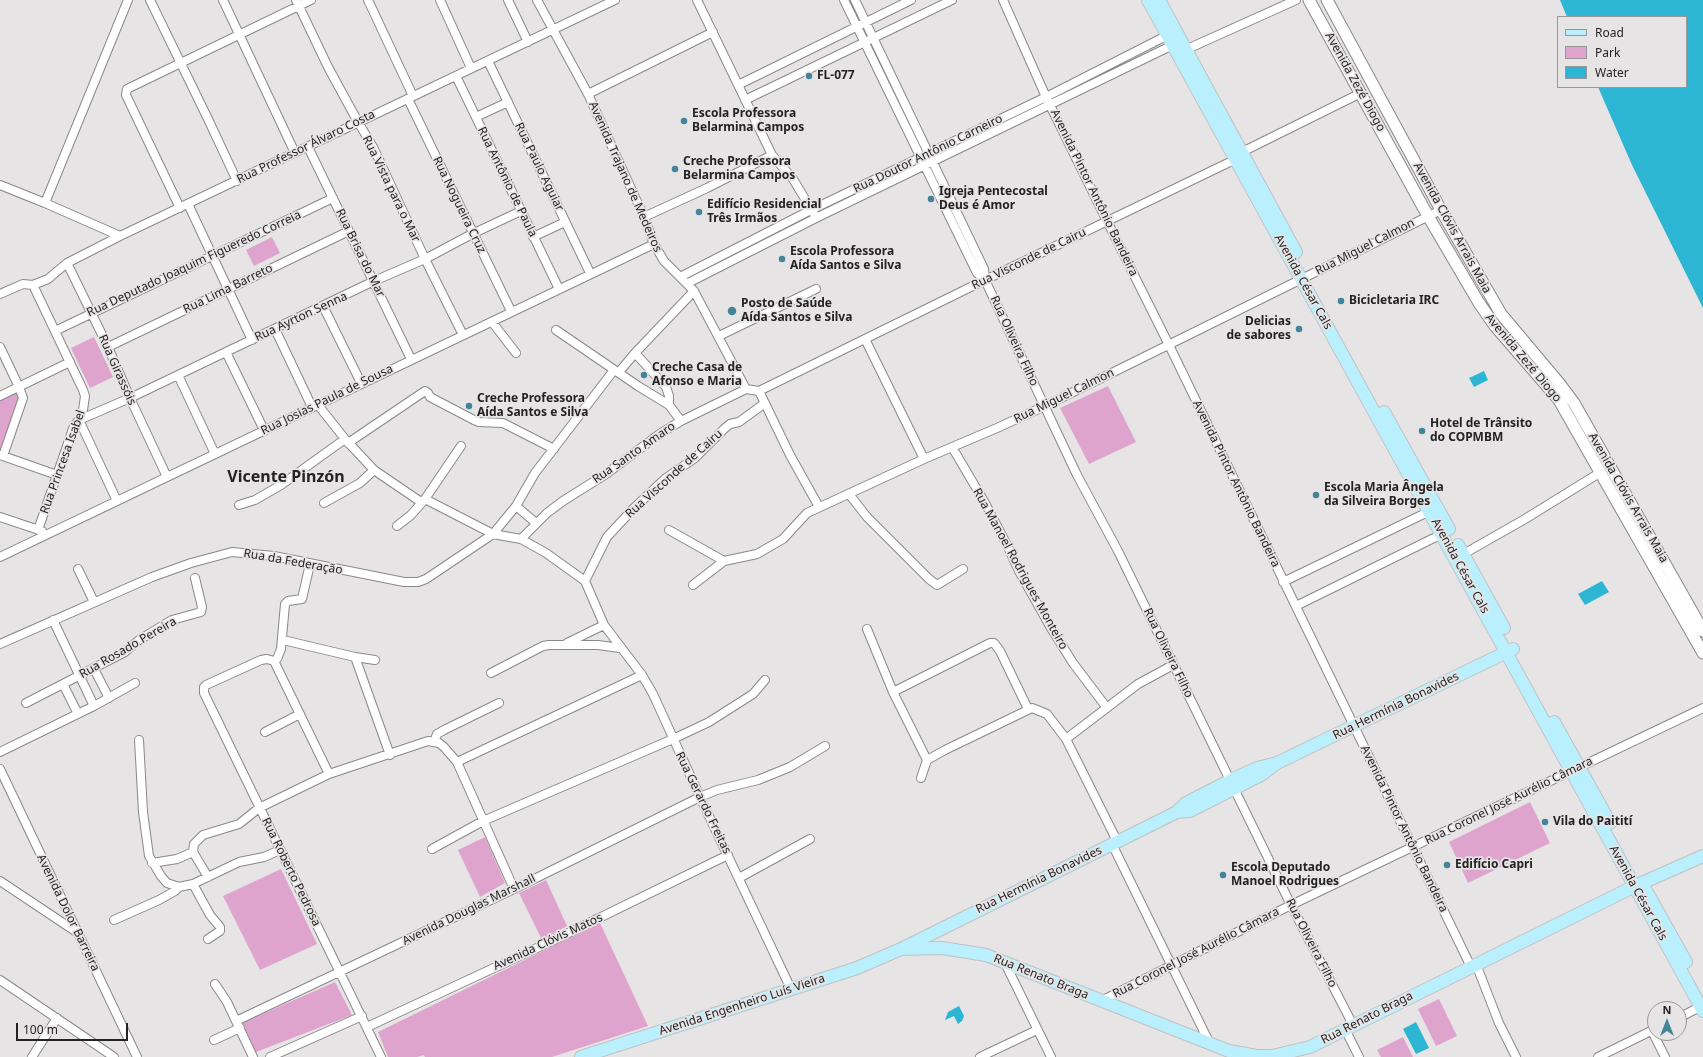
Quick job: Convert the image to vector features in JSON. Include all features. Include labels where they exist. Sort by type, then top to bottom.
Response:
[{"type":"main road","name":"Avenida César Cals","points":[[1148,0],[1177,41]]},
{"type":"main road","name":"Avenida César Cals","points":[[1159,0],[1177,41],[1432,509],[1511,650],[1638,885],[1702,1008]]},
{"type":"main road","name":"Avenida Zezé Diogo","points":[[1308,0],[1428,216],[1489,318],[1559,400],[1703,653]]},
{"type":"main road","name":"Avenida Clóvis Arrais Maia","points":[[1327,0],[1441,210],[1501,314],[1574,403],[1703,631]]},
{"type":"main road","name":"Rua Hermínia Bonavides","points":[[901,949],[1177,812],[1186,803],[1233,784],[1257,768],[1277,763],[1511,650]]},
{"type":"main road","name":"Rua Renato Braga","points":[[901,949],[942,948],[986,955],[1210,1044],[1236,1053],[1272,1056],[1310,1047],[1473,965],[1638,885],[1703,856]]},
{"type":"main road","name":"Avenida César Cals","points":[[1638,885],[1703,994]]},
{"type":"main road","name":"Avenida Engenheiro Luís Vieira","points":[[581,1057],[791,988],[857,968],[901,949]]},
{"type":"street","points":[[45,203],[128,0]]},
{"type":"street","points":[[150,0],[237,181]]},
{"type":"street","points":[[223,0],[296,153]]},
{"type":"street","points":[[252,340],[212,255],[184,206],[126,95],[127,89],[239,34],[297,3],[311,0]]},
{"type":"street","name":"Rua Nogueira Cruz","points":[[368,0],[410,98],[472,234],[511,311]]},
{"type":"street","points":[[440,0],[471,68]]},
{"type":"street","points":[[508,0],[528,42]]},
{"type":"street","name":"Avenida Trajano de Medeiros","points":[[537,0],[588,94],[644,217],[654,244],[664,261],[688,283],[694,291],[746,389]]},
{"type":"street","name":"Rua Professor Álvaro Costa","points":[[0,294],[23,284],[33,285],[48,279],[67,263],[120,236],[615,0]]},
{"type":"street","points":[[697,0],[772,155],[793,179],[811,210],[818,217]]},
{"type":"street","name":"Rua Oliveira Filho","points":[[844,0],[977,273],[985,280]]},
{"type":"street","name":"Rua Oliveira Filho","points":[[855,0],[867,22],[984,268],[985,280],[1077,475],[1118,551],[1233,784],[1349,1027],[1360,1057]]},
{"type":"street","points":[[738,84],[911,0]]},
{"type":"street","points":[[745,100],[952,0]]},
{"type":"street","name":"Avenida Pintor Antônio Bandeira","points":[[1003,0],[1048,100],[1169,344],[1412,847],[1473,965],[1516,1057]]},
{"type":"street","name":"Rua Doutor Antônio Carneiro","points":[[688,283],[933,161],[1048,100],[1099,70],[1177,41],[1296,0]]},
{"type":"street","name":"Rua Vista para o Mar","points":[[297,3],[358,122],[373,147],[425,259],[463,335]]},
{"type":"street","points":[[588,94],[713,32]]},
{"type":"street","name":"Rua Doutor Antônio Carneiro","points":[[680,277],[829,201],[920,157],[1048,100],[1104,79],[1177,41]]},
{"type":"street","name":"Rua Paulo Aguiar","points":[[488,61],[590,273]]},
{"type":"street","points":[[1099,70],[1104,79]]},
{"type":"street","name":"Rua Antônio de Paula","points":[[456,76],[558,289]]},
{"type":"street","name":"Rua Visconde de Cairu","points":[[759,392],[1361,94]]},
{"type":"street","points":[[476,117],[508,102]]},
{"type":"street","name":"Rua Brisa do Mar","points":[[308,147],[411,359]]},
{"type":"street","points":[[644,217],[707,188],[772,155]]},
{"type":"street","points":[[0,185],[120,236]]},
{"type":"street","points":[[862,186],[866,194]]},
{"type":"street","points":[[937,191],[945,187]]},
{"type":"street","name":"Rua Deputado Joaquim Figueredo Correia","points":[[55,331],[333,198]]},
{"type":"street","points":[[829,201],[834,209]]},
{"type":"street","name":"Rua Miguel Calmon","points":[[693,585],[724,561],[761,552],[783,540],[807,513],[924,459],[1045,406],[1441,210]]},
{"type":"street","name":"Rua Ayrton Senna","points":[[79,420],[130,398],[425,259],[472,234],[521,211]]},
{"type":"street","points":[[951,220],[959,216]]},
{"type":"street","points":[[534,237],[565,222]]},
{"type":"street","name":"Rua Lima Barreto","points":[[108,347],[349,231]]},
{"type":"street","name":"Rua Josias Paula de Sousa","points":[[0,557],[411,359],[492,322],[511,311],[590,273],[654,244]]},
{"type":"street","name":"Rua Girassóis","points":[[67,263],[90,313],[108,347],[167,477]]},
{"type":"street","name":"Rua Princesa Isabel","points":[[33,285],[85,396],[83,410],[79,420],[74,426],[38,530]]},
{"type":"street","points":[[719,336],[816,289]]},
{"type":"street","points":[[493,534],[516,506],[536,472],[616,371],[694,291]]},
{"type":"street","points":[[323,306],[362,383]]},
{"type":"street","points":[[492,322],[516,354]]},
{"type":"street","points":[[275,329],[315,406],[374,470],[423,500],[493,534],[521,539],[546,553],[585,581]]},
{"type":"street","points":[[556,330],[669,406],[681,421]]},
{"type":"street","points":[[865,339],[924,459]]},
{"type":"street","points":[[0,347],[23,394],[22,404],[2,455],[56,475]]},
{"type":"street","points":[[226,352],[264,430]]},
{"type":"street","points":[[635,353],[666,387],[669,396],[669,406]]},
{"type":"street","points":[[0,396],[70,362]]},
{"type":"street","points":[[178,375],[215,454]]},
{"type":"street","points":[[746,389],[759,392],[790,455],[819,507]]},
{"type":"street","name":"Rua Santo Amaro","points":[[521,539],[536,523],[563,501],[606,474],[642,446],[681,421],[746,389]]},
{"type":"street","points":[[239,505],[255,500],[281,485],[424,391],[428,393],[430,397],[474,420],[479,422],[503,423],[554,449]]},
{"type":"street","name":"Rua Visconde de Cairu","points":[[585,581],[610,532],[633,509],[666,478],[695,458],[725,428],[730,424],[739,422],[765,403]]},
{"type":"street","points":[[79,420],[117,501]]},
{"type":"street","points":[[397,526],[405,521],[423,500],[461,446]]},
{"type":"street","name":"Rua Manoel Rodrigues Monteiro","points":[[952,447],[985,503],[1019,570],[1052,628],[1073,663],[1107,708]]},
{"type":"street","points":[[324,504],[360,483],[374,470]]},
{"type":"street","points":[[1460,557],[1601,472]]},
{"type":"street","points":[[849,494],[867,517],[929,579],[938,585],[963,569]]},
{"type":"street","points":[[516,506],[536,523]]},
{"type":"street","points":[[1283,582],[1432,509]]},
{"type":"street","points":[[0,517],[48,534]]},
{"type":"street","points":[[669,530],[724,561]]},
{"type":"street","points":[[1296,606],[1446,532]]},
{"type":"street","name":"Rua da Federação","points":[[0,644],[94,602],[191,563],[232,552],[274,556],[404,582],[418,582],[437,572],[493,534]]},
{"type":"street","points":[[310,564],[304,596],[301,600],[288,601],[285,604],[283,640],[279,655],[274,661],[329,774]]},
{"type":"street","points":[[78,569],[94,602]]},
{"type":"street","name":"Rua Rosado Pereira","points":[[26,703],[125,652],[139,640],[172,620],[201,612],[202,607],[195,578]]},
{"type":"street","name":"Rua Gerardo Freitas","points":[[585,581],[604,625],[642,675],[653,694],[700,797],[791,988]]},
{"type":"street","points":[[53,620],[94,706]]},
{"type":"street","points":[[564,644],[604,625]]},
{"type":"street","points":[[867,629],[893,692],[928,760]]},
{"type":"street","points":[[283,640],[355,657],[375,660]]},
{"type":"street","points":[[893,692],[990,643],[998,646],[1028,709]]},
{"type":"street","points":[[491,673],[543,646],[564,644],[620,648]]},
{"type":"street","points":[[355,657],[390,754]]},
{"type":"street","name":"Rua Roberto Pedrosa","points":[[274,661],[261,660],[204,687],[205,697],[381,1057]]},
{"type":"street","points":[[1066,739],[1138,684],[1173,665]]},
{"type":"street","points":[[94,669],[109,698]]},
{"type":"street","points":[[457,762],[642,675]]},
{"type":"street","points":[[432,849],[483,821],[709,722],[758,690],[765,680]]},
{"type":"street","points":[[0,752],[94,706],[135,683]]},
{"type":"street","points":[[63,684],[78,714]]},
{"type":"street","points":[[434,742],[437,734],[499,703]]},
{"type":"street","points":[[921,778],[928,760],[945,750],[1028,709],[1032,708],[1047,714],[1066,739],[1210,1044]]},
{"type":"street","name":"Rua Coronel José Aurélio Câmara","points":[[1101,1001],[1291,905],[1703,708]]},
{"type":"street","points":[[265,732],[300,714]]},
{"type":"street","points":[[139,740],[143,812],[151,860],[167,882],[179,887]]},
{"type":"street","points":[[208,877],[193,852],[194,844],[203,835],[234,826],[245,820],[259,808],[329,774],[428,741],[444,747],[457,762],[514,889]]},
{"type":"street","name":"Avenida Douglas Marshall","points":[[214,1040],[238,1024],[340,972],[514,889],[700,797],[717,790],[741,785],[771,775],[790,767],[825,746]]},
{"type":"street","name":"Avenida Dolor Barreira","points":[[0,769],[137,1057]]},
{"type":"street","points":[[739,878],[810,839]]},
{"type":"street","points":[[114,920],[159,900],[179,887],[193,884],[239,862],[264,857],[280,850]]},
{"type":"street","points":[[151,860],[177,859],[193,852]]},
{"type":"street","name":"Avenida Clóvis Matos","points":[[367,1027],[728,855]]},
{"type":"street","points":[[0,881],[78,934]]},
{"type":"street","points":[[193,884],[210,914],[220,927],[220,931],[208,939]]},
{"type":"street","points":[[1004,961],[1051,1057]]},
{"type":"street","points":[[0,980],[114,1057]]},
{"type":"street","points":[[215,984],[238,1024],[253,1057]]},
{"type":"street","points":[[1687,1015],[1702,1008]]},
{"type":"street","points":[[270,1057],[362,1016]]},
{"type":"street","points":[[32,1057],[56,1018]]},
{"type":"street","points":[[980,1057],[1037,1030]]},
{"type":"street","points":[[1598,1057],[1647,1033]]},
{"type":"street","points":[[1658,1041],[1665,1057]]},
{"type":"green space","points":[[272,237],[280,253],[254,266],[246,250]]},
{"type":"green space","points":[[94,337],[113,377],[90,388],[71,348]]},
{"type":"green space","points":[[1108,386],[1136,442],[1089,464],[1060,408]]},
{"type":"green space","points":[[16,392],[20,400],[0,452],[0,399]]},
{"type":"green space","points":[[1530,802],[1550,843],[1468,883],[1449,842]]},
{"type":"green space","points":[[485,837],[505,883],[480,897],[458,850]]},
{"type":"green space","points":[[281,869],[317,944],[260,970],[223,896]]},
{"type":"green space","points":[[546,880],[567,926],[542,940],[519,893]]},
{"type":"green space","points":[[600,923],[648,1026],[552,1057],[425,1057],[424,1055],[417,1057],[388,1057],[378,1032]]},
{"type":"green space","points":[[335,982],[352,1015],[256,1052],[242,1023]]},
{"type":"green space","points":[[1439,999],[1457,1036],[1436,1046],[1418,1009]]},
{"type":"green space","points":[[1403,1037],[1413,1057],[1381,1057],[1377,1050]]},
{"type":"water","points":[[1560,0],[1703,0],[1703,308],[1632,165],[1598,88],[1687,88],[1687,16],[1567,16]]},
{"type":"water","points":[[1484,371],[1488,380],[1474,387],[1469,378]]},
{"type":"water","points":[[1602,581],[1609,592],[1585,605],[1578,594]]},
{"type":"water","points":[[959,1006],[964,1016],[962,1021],[958,1024],[954,1016],[945,1020],[948,1012]]},
{"type":"water","points":[[1416,1022],[1429,1048],[1416,1054],[1403,1029]]},
{"type":"place","name":"FL-077","points":[[809,76]]},
{"type":"place","name":"Escola Professora Belarmina Campos","points":[[684,121]]},
{"type":"place","name":"Creche Professora Belarmina Campos","points":[[675,169]]},
{"type":"place","name":"Igreja Pentecostal Deus é Amor","points":[[931,199]]},
{"type":"place","name":"Edifício Residencial Três Irmãos","points":[[699,212]]},
{"type":"place","name":"Escola Professora Aída Santos e Silva","points":[[782,259]]},
{"type":"place","name":"Bicicletaria IRC","points":[[1341,301]]},
{"type":"place","name":"Posto de Saúde Aída Santos e Silva","points":[[732,311]]},
{"type":"place","name":"Delicias de sabores","points":[[1299,329]]},
{"type":"place","name":"Creche Casa de Afonso e Maria","points":[[644,375]]},
{"type":"place","name":"Creche Professora Aída Santos e Silva","points":[[469,406]]},
{"type":"place","name":"Hotel de Trânsito do COPMBM","points":[[1422,431]]},
{"type":"place","name":"Escola Maria Ângela da Silveira Borges","points":[[1316,495]]},
{"type":"place","name":"Vila do Paitití","points":[[1545,822]]},
{"type":"place","name":"Edifício Capri","points":[[1447,865]]},
{"type":"place","name":"Escola Deputado Manoel Rodrigues","points":[[1223,875]]},
{"type":"district","name":"Vicente Pinzón","points":[[286,477]]}]
